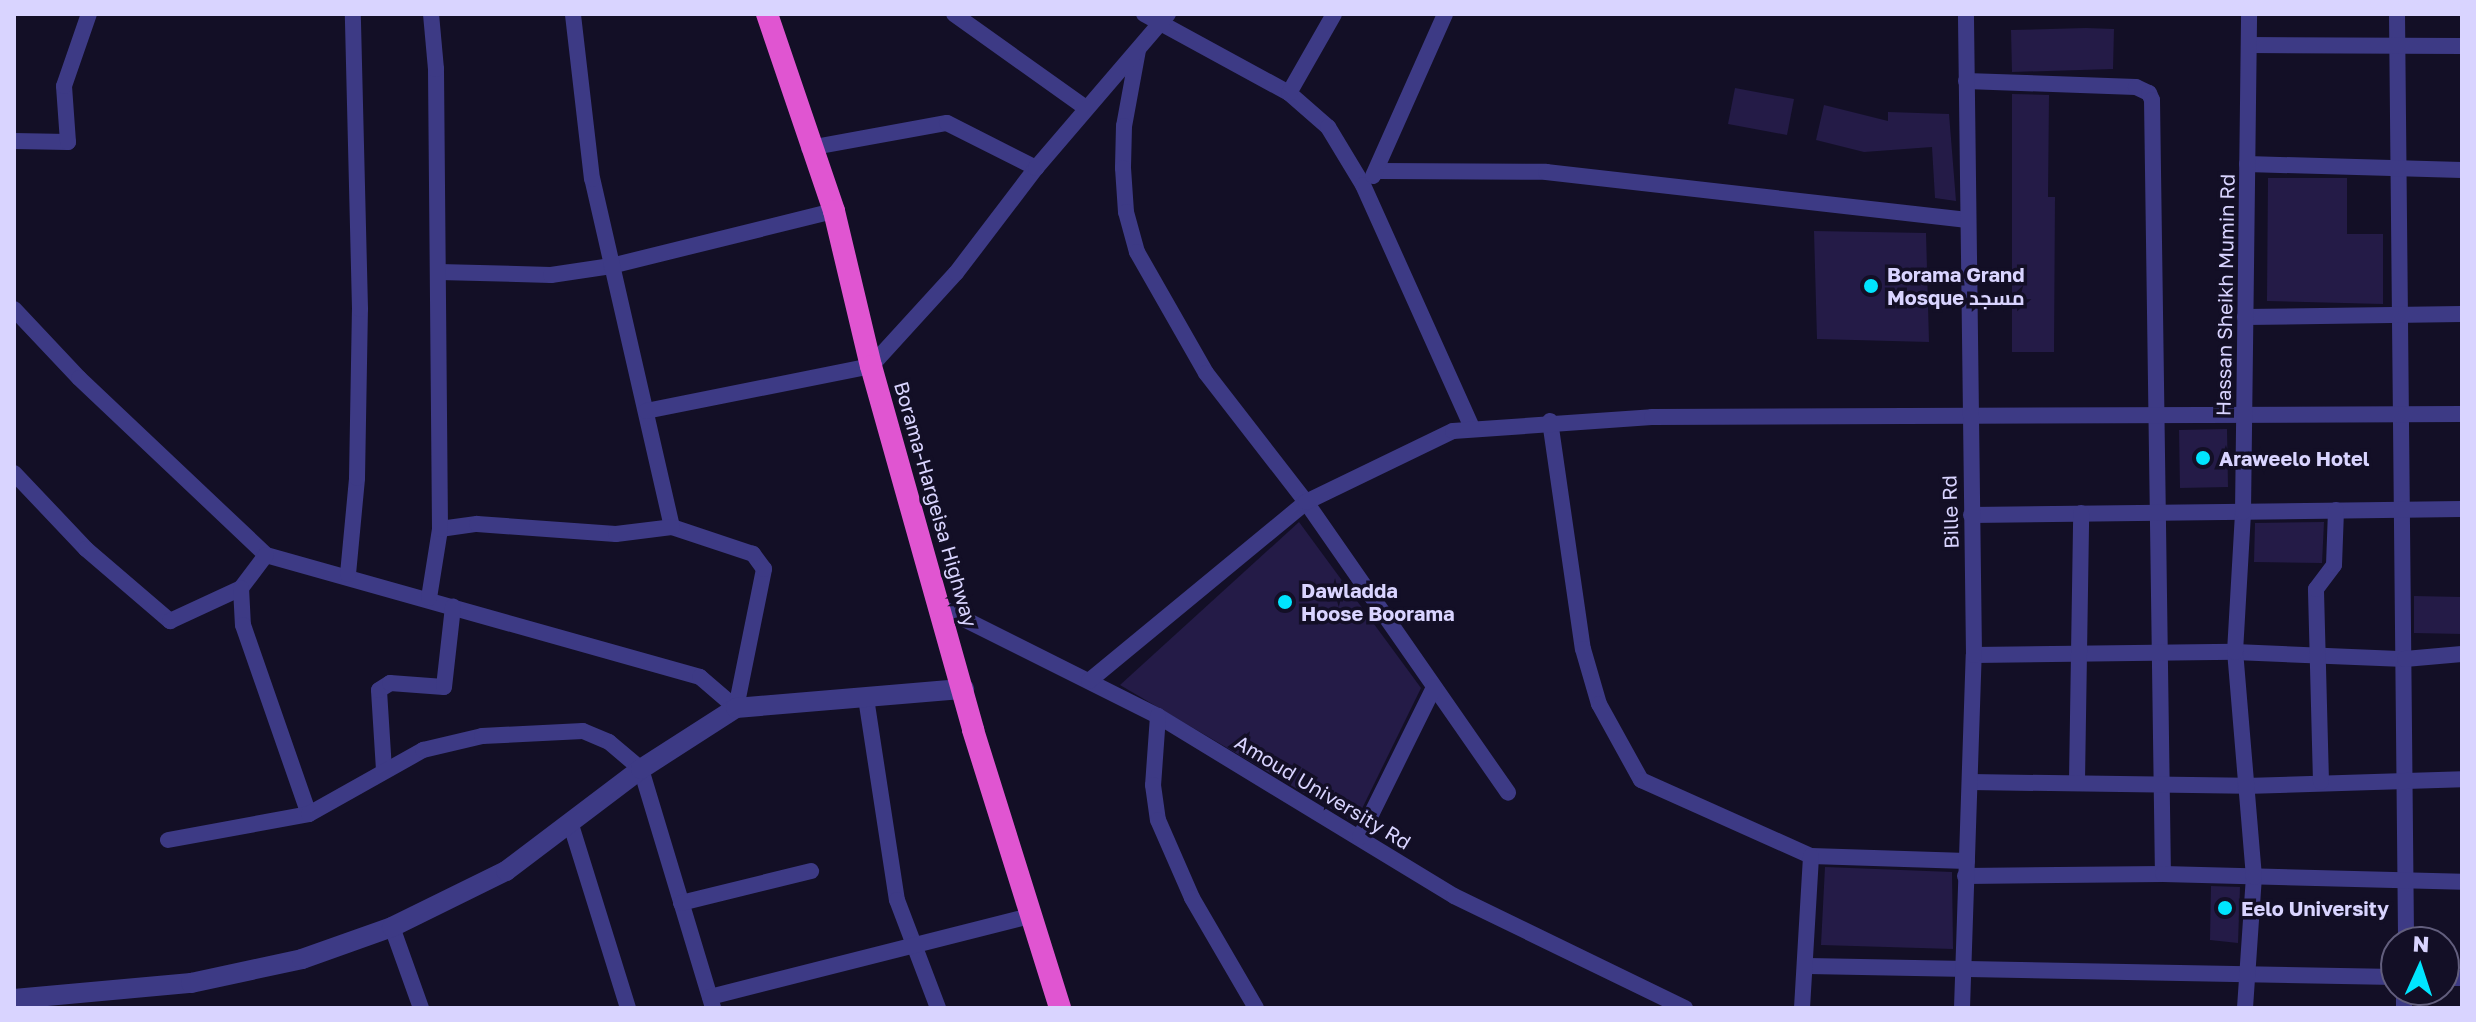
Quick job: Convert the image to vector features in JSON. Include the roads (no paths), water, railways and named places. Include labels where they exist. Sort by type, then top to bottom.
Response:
[{"type":"highway","name":"Borama-Hargeisa Highway","points":[[767,14],[809,148],[834,211],[871,366],[1029,916],[1060,1008]]},
{"type":"street","points":[[14,141],[68,142],[64,86],[89,14]]},
{"type":"street","points":[[348,574],[357,478],[360,309],[353,14]]},
{"type":"street","points":[[429,598],[440,529],[436,69],[431,14]]},
{"type":"street","points":[[573,14],[592,179],[672,527]]},
{"type":"street","points":[[954,14],[1086,108]]},
{"type":"street","points":[[1144,14],[1164,20],[1289,93],[1328,127],[1363,185],[1472,427]]},
{"type":"street","points":[[1289,93],[1334,14]]},
{"type":"street","points":[[1363,185],[1379,171],[1445,14]]},
{"type":"street","name":"Bille Rd","points":[[1962,1008],[1974,655],[1967,412],[1966,14]]},
{"type":"street","name":"Hassan Sheikh Mumin Rd","points":[[2245,1008],[2254,877],[2235,652],[2243,512],[2249,14]]},
{"type":"street","points":[[2397,14],[2404,315],[2402,509],[2407,926]]},
{"type":"street","points":[[646,411],[871,366],[956,273],[1036,168],[1164,20]]},
{"type":"street","points":[[2249,45],[2462,46]]},
{"type":"street","points":[[1138,50],[1124,126],[1123,168],[1126,212],[1137,252],[1206,373],[1306,502],[1508,793]]},
{"type":"street","points":[[1966,81],[2136,87],[2149,93],[2158,414],[2156,513],[2163,874]]},
{"type":"street","points":[[809,148],[947,123],[1036,168]]},
{"type":"street","points":[[2247,164],[2462,170]]},
{"type":"street","points":[[1379,171],[1546,172],[1965,220]]},
{"type":"street","points":[[439,272],[551,275],[611,266],[834,211]]},
{"type":"street","points":[[14,309],[162,459],[266,555],[348,574],[700,677],[736,708]]},
{"type":"street","points":[[2245,317],[2462,314]]},
{"type":"street","points":[[1089,681],[1306,502],[1417,446],[1472,427],[1550,421],[1967,412],[2403,418],[2462,414]]},
{"type":"street","points":[[1550,421],[1583,649],[1599,704],[1628,762],[1661,793],[1811,856],[1966,869],[2462,882]]},
{"type":"street","points":[[14,473],[86,549],[170,621],[241,588],[266,555]]},
{"type":"street","points":[[1971,515],[2462,509]]},
{"type":"street","points":[[2321,782],[2316,589],[2334,565],[2336,510]]},
{"type":"street","points":[[2077,781],[2081,513]]},
{"type":"street","points":[[440,529],[477,524],[616,534],[672,527],[753,554],[764,569],[736,708]]},
{"type":"street","points":[[241,588],[243,625],[309,814]]},
{"type":"street","points":[[384,770],[379,690],[390,683],[444,687],[453,607]]},
{"type":"street","name":"Amoud University Rd","points":[[942,608],[1158,716],[1454,896],[1685,1008]]},
{"type":"street","points":[[1974,655],[2235,652],[2405,659],[2462,654]]},
{"type":"street","points":[[1360,837],[1434,687]]},
{"type":"street","points":[[14,999],[191,983],[302,959],[392,927],[506,871],[571,825],[641,769],[736,708],[964,689]]},
{"type":"street","points":[[866,698],[897,900],[938,1008]]},
{"type":"street","points":[[1158,716],[1153,785],[1158,820],[1192,898],[1256,1008]]},
{"type":"street","points":[[168,840],[309,814],[423,750],[482,736],[568,731],[609,742],[641,769],[712,1002],[1029,916]]},
{"type":"street","points":[[1970,782],[2077,781],[2245,786],[2462,779]]},
{"type":"street","points":[[571,825],[628,1008]]},
{"type":"street","points":[[1802,1008],[1808,966],[1811,856]]},
{"type":"street","points":[[681,903],[811,871]]},
{"type":"street","points":[[392,927],[421,1008]]},
{"type":"street","points":[[1808,966],[2380,977]]},
{"type":"place","name":"Borama Grand Mosque مسجد","points":[[1871,286]]},
{"type":"place","name":"Araweelo Hotel","points":[[2203,458]]},
{"type":"place","name":"Dawladda Hoose Boorama","points":[[1285,602]]},
{"type":"place","name":"Eelo University","points":[[2225,908]]}]
